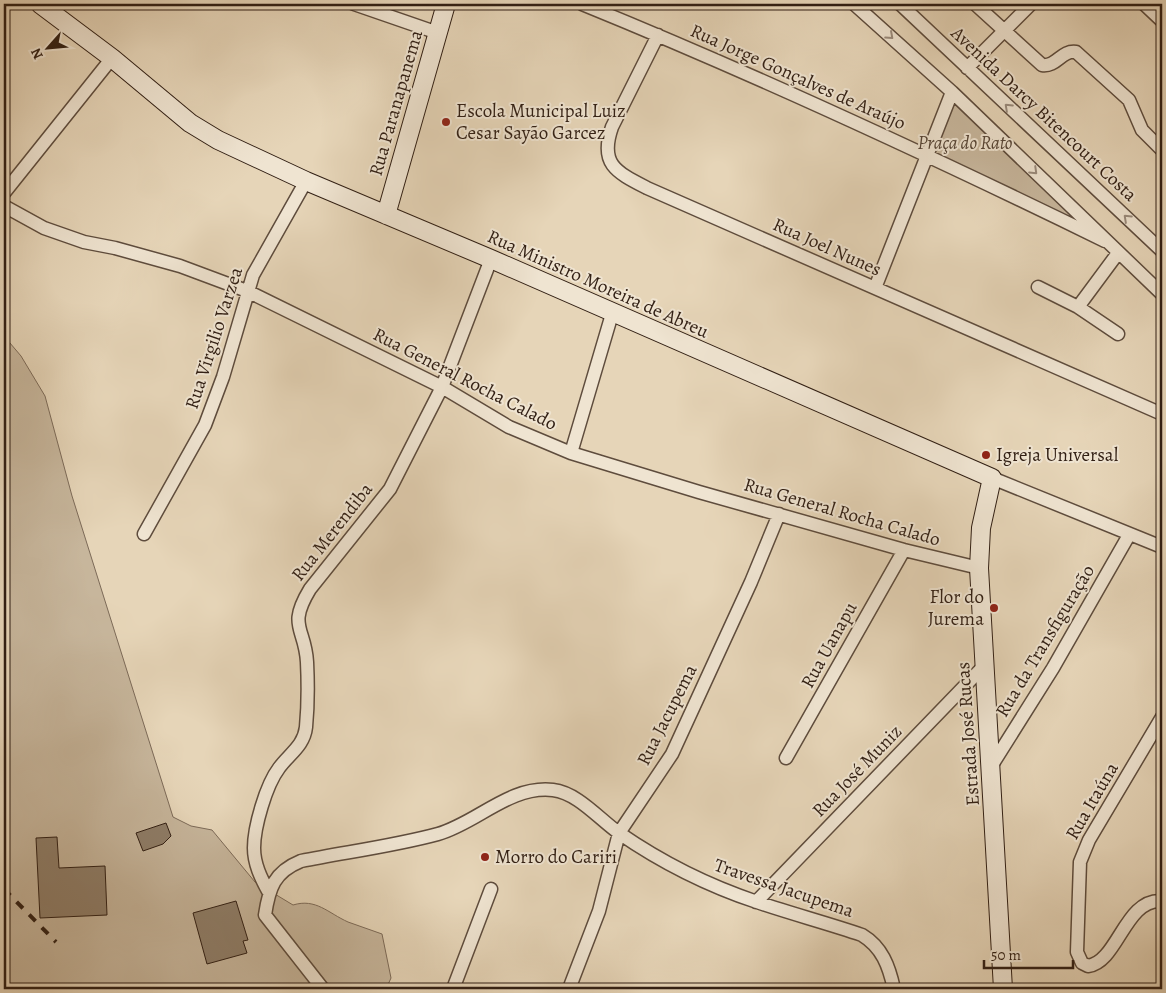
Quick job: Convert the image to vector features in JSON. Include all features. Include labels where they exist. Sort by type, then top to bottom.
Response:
[{"type":"street","points":[[354,4],[438,33]]},
{"type":"street","name":"Rua Paranapanema","points":[[386,215],[446,4]]},
{"type":"street","name":"Rua Jorge Gonçalves de Araújo","points":[[582,4],[658,35],[928,155],[1105,241]]},
{"type":"street","points":[[854,4],[952,92],[1162,294]]},
{"type":"street","name":"Avenida Darcy Bitencourt Costa","points":[[900,4],[1162,251]]},
{"type":"street","points":[[975,4],[1042,65],[1052,65],[1066,52],[1076,52],[1129,100],[1142,130],[1162,150]]},
{"type":"street","points":[[967,68],[1031,4]]},
{"type":"street","points":[[1144,4],[1162,21]]},
{"type":"street","name":"Rua Ministro Moreira de Abreu","points":[[45,5],[190,123],[218,140],[306,182],[491,259],[612,314],[992,478],[1162,547]]},
{"type":"street","name":"Rua Joel Nunes","points":[[658,35],[607,140],[608,158],[614,169],[647,188],[1162,414]]},
{"type":"street","points":[[4,193],[112,58]]},
{"type":"street","points":[[875,288],[952,92]]},
{"type":"street","name":"Rua Virgilio Varzea","points":[[144,534],[205,425],[237,334],[247,291],[260,259],[306,182]]},
{"type":"street","name":"Rua General Rocha Calado","points":[[4,206],[44,228],[76,239],[180,266],[247,291],[442,387],[509,426],[571,452],[904,550],[979,568]]},
{"type":"street","points":[[1078,307],[1118,253]]},
{"type":"street","name":"Rua Merendiba","points":[[268,891],[259,873],[254,848],[264,804],[272,781],[279,768],[298,746],[304,734],[307,659],[299,631],[298,616],[302,602],[310,589],[390,489],[442,387],[491,259]]},
{"type":"street","points":[[1038,287],[1078,307],[1118,334]]},
{"type":"street","points":[[571,452],[612,314]]},
{"type":"street","name":"Estrada José Rucas","points":[[992,478],[981,528],[979,568],[992,765],[1003,989]]},
{"type":"street","name":"Rua Jacupema","points":[[569,989],[599,911],[619,833],[672,754],[751,582],[779,514]]},
{"type":"street","name":"Rua da Transfiguração","points":[[992,765],[1054,668],[1130,535]]},
{"type":"street","name":"Rua Uanapu","points":[[786,758],[904,550]]},
{"type":"street","name":"Rua José Muniz","points":[[756,902],[985,665]]},
{"type":"street","name":"Rua Itaúna","points":[[1160,901],[1145,906],[1136,914],[1120,931],[1103,957],[1093,965],[1088,966],[1082,963],[1077,952],[1080,862],[1089,840],[1162,717]]},
{"type":"street","name":"Travessa Jacupema","points":[[268,891],[274,880],[284,870],[301,861],[439,834],[505,800],[538,790],[554,790],[573,797],[619,833],[667,862],[756,902],[862,935],[876,944],[883,956],[893,985]]},
{"type":"street","points":[[453,989],[491,889]]},
{"type":"street","points":[[268,891],[265,915],[323,989]]},
{"type":"green space","name":"Praça do Rato","points":[[952,96],[1095,234],[933,154]]},
{"type":"green space","points":[[4,336],[21,356],[45,396],[72,496],[173,817],[191,826],[212,830],[255,882],[293,905],[308,903],[315,905],[348,922],[382,934],[391,978],[386,989],[4,989]]},
{"type":"building","points":[[166,823],[171,836],[163,844],[143,851],[136,833]]},
{"type":"building","points":[[57,837],[59,868],[105,866],[107,915],[40,918],[36,838]]},
{"type":"building","points":[[236,901],[248,940],[243,941],[247,953],[207,964],[193,913]]},
{"type":"railway","points":[[4,889],[56,942]]},
{"type":"place","name":"Escola Municipal Luiz Cesar Sayão Garcez","points":[[446,122]]},
{"type":"place","name":"Igreja Universal","points":[[986,455]]},
{"type":"place","name":"Flor do Jurema","points":[[994,608]]},
{"type":"place","name":"Morro do Cariri","points":[[485,857]]}]
